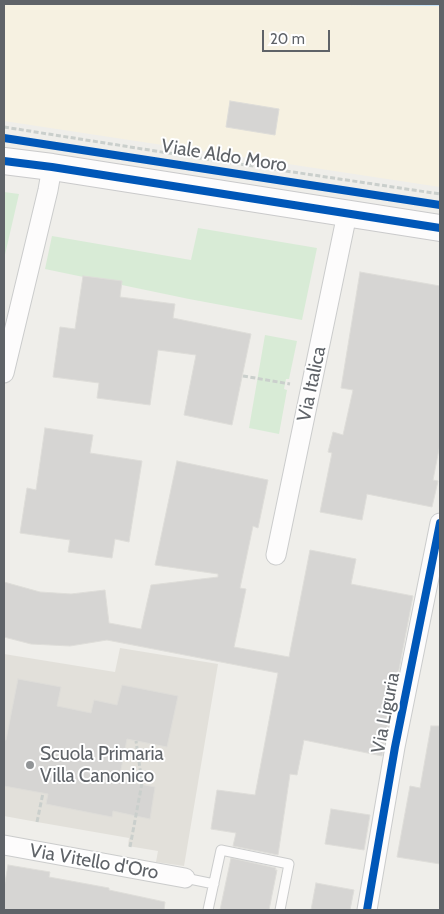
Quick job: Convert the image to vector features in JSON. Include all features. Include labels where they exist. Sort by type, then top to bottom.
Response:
[{"type":"street","name":"Viale Aldo Moro","points":[[4,161],[440,228]]},
{"type":"street","points":[[4,373],[52,167]]},
{"type":"street","name":"Via Italica","points":[[276,554],[347,214]]},
{"type":"street","name":"Via Liguria","points":[[367,910],[395,747],[440,523]]},
{"type":"street","name":"Via Vitello d'Oro","points":[[4,845],[185,878]]},
{"type":"lane","points":[[208,910],[221,850],[289,864],[280,910]]},
{"type":"lane","points":[[185,878],[214,884]]},
{"type":"path","points":[[242,376],[311,388]]},
{"type":"path","points":[[130,847],[142,783],[136,741]]},
{"type":"path","points":[[37,822],[43,794]]},
{"type":"shaded area","points":[[120,648],[218,664],[184,866],[156,862],[158,851],[128,846],[129,838],[4,816],[4,654],[115,672]]},
{"type":"green space","points":[[4,192],[19,194],[4,259]]},
{"type":"green space","points":[[198,228],[317,248],[302,320],[45,269],[52,236],[191,260]]},
{"type":"green space","points":[[265,335],[297,341],[289,379],[286,379],[284,389],[287,390],[279,434],[249,428]]},
{"type":"sand","points":[[4,4],[440,6],[440,187],[4,121]]},
{"type":"water","points":[[251,4],[440,4],[440,6]]},
{"type":"building","points":[[230,101],[279,109],[275,135],[226,127]]},
{"type":"building","points":[[360,272],[440,286],[440,444],[433,480],[438,481],[432,507],[367,494],[362,520],[320,512],[332,453],[328,452],[333,432],[343,435],[353,390],[341,388]]},
{"type":"building","points":[[83,276],[122,281],[120,297],[175,304],[173,318],[251,334],[232,425],[184,415],[196,355],[158,350],[150,405],[97,398],[99,383],[53,377],[60,327],[75,329]]},
{"type":"building","points":[[45,428],[93,435],[90,453],[142,461],[129,542],[115,539],[112,558],[68,552],[70,540],[20,533],[27,488],[36,490]]},
{"type":"building","points":[[177,461],[268,480],[258,528],[253,526],[240,588],[246,589],[234,647],[289,657],[310,550],[356,559],[351,584],[413,596],[397,680],[394,680],[386,719],[389,720],[382,756],[304,740],[297,775],[290,774],[278,855],[233,846],[236,833],[211,829],[217,790],[255,795],[278,673],[107,640],[70,646],[31,644],[4,637],[4,582],[40,592],[71,594],[105,590],[109,623],[141,629],[151,585],[218,577],[218,574],[155,565]]},
{"type":"building","points":[[18,679],[61,687],[57,706],[91,713],[94,700],[117,705],[122,685],[178,696],[167,747],[127,739],[119,780],[155,787],[150,819],[113,811],[112,817],[46,804],[48,794],[4,786],[4,740],[6,740]]},
{"type":"building","points":[[431,726],[440,726],[440,864],[397,857],[410,786],[420,788]]},
{"type":"building","points":[[331,809],[370,815],[364,850],[325,844]]},
{"type":"building","points":[[231,858],[276,868],[269,910],[220,910]]},
{"type":"building","points":[[8,865],[50,872],[49,877],[109,888],[109,890],[165,902],[164,910],[4,910],[4,888]]},
{"type":"building","points":[[316,883],[354,890],[350,910],[311,910]]},
{"type":"cycle path","points":[[4,138],[440,205]]},
{"type":"cycle path","points":[[4,161],[440,228]]},
{"type":"cycle path","points":[[367,910],[395,747],[440,523]]},
{"type":"place","name":"Scuola Primaria Villa Canonico","points":[[30,765]]}]
